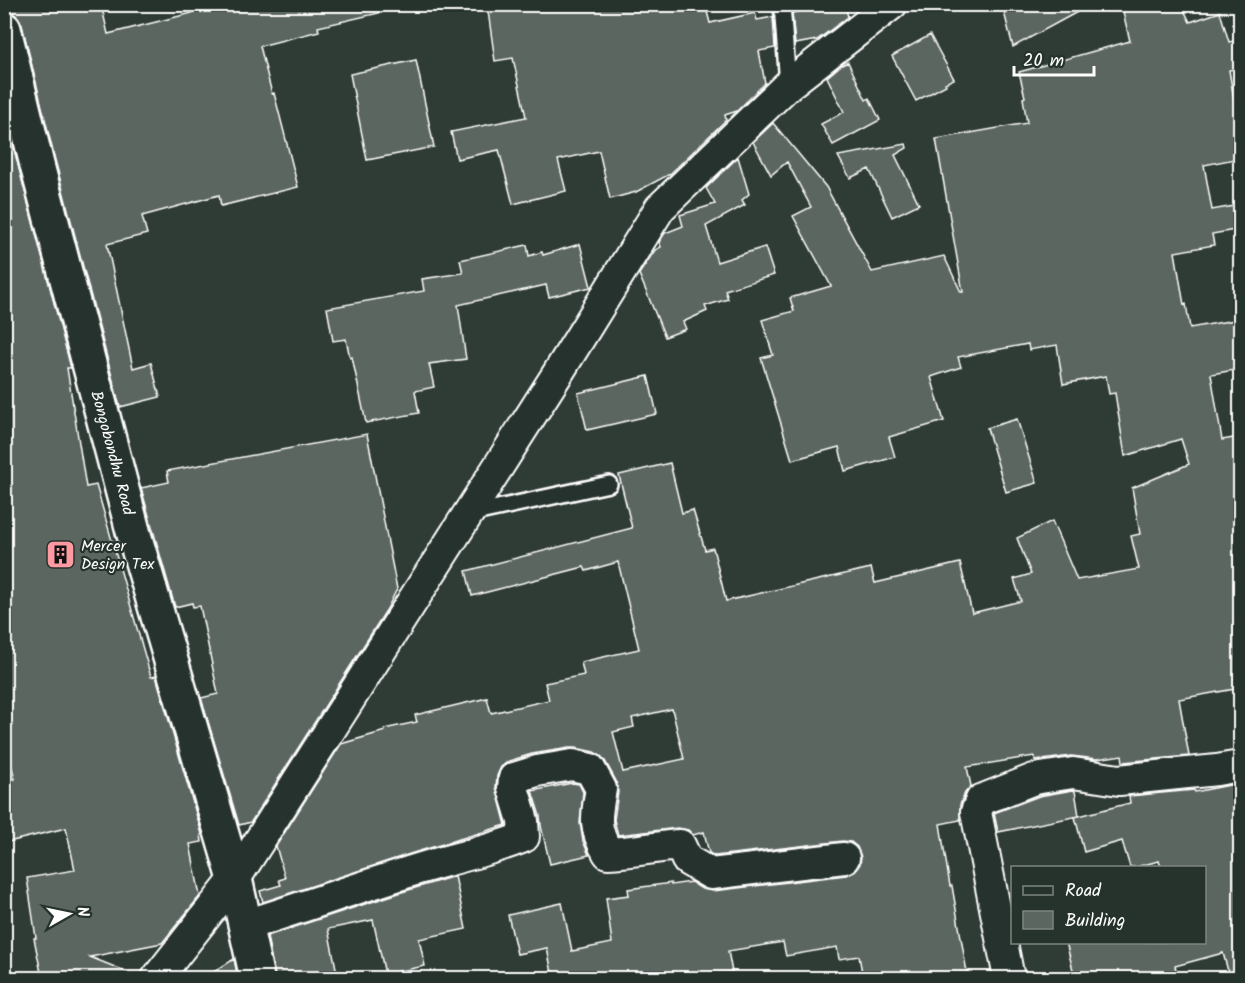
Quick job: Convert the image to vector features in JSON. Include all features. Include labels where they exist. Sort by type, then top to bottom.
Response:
[{"type":"street","points":[[157,978],[235,879],[660,208],[788,86],[892,4]]},
{"type":"street","name":"Bongobondhu Road","points":[[4,28],[37,165],[133,531],[235,879],[257,978]]},
{"type":"street","points":[[246,925],[524,837],[523,821],[513,788],[514,778],[537,771],[572,765],[590,769],[601,789],[595,817],[602,842],[608,853],[680,845],[687,860],[711,874],[844,858]]},
{"type":"street","points":[[1009,978],[976,812],[981,800],[1034,779],[1073,773],[1119,780],[1240,766]]},
{"type":"lane","points":[[782,4],[788,86]]},
{"type":"lane","points":[[467,515],[609,484]]},
{"type":"building","points":[[10,4],[101,4],[108,34],[192,13],[190,4],[378,4],[379,13],[318,27],[319,31],[260,46],[298,187],[221,206],[219,195],[142,216],[147,234],[107,244],[133,368],[151,363],[160,397],[120,407],[22,25],[18,17],[12,13]]},
{"type":"building","points":[[487,4],[705,4],[710,23],[755,13],[757,20],[773,17],[775,48],[759,51],[765,83],[737,111],[725,115],[726,120],[670,174],[636,192],[610,199],[599,151],[558,160],[566,191],[513,204],[499,150],[457,159],[451,132],[526,117],[513,58],[495,61]]},
{"type":"building","points":[[845,4],[848,17],[817,40],[795,44],[792,13]]},
{"type":"building","points":[[1040,4],[1092,4],[1013,47],[1004,12]]},
{"type":"building","points":[[1121,4],[1181,4],[1190,22],[1220,12],[1229,42],[1240,40],[1240,68],[1229,70],[1240,134],[1240,158],[1204,165],[1212,210],[1240,205],[1240,229],[1212,234],[1214,245],[1175,252],[1190,328],[1240,319],[1240,369],[1211,374],[1222,440],[1240,437],[1240,688],[1179,699],[1189,756],[1123,762],[1122,755],[1097,759],[1071,756],[1035,761],[1034,756],[967,767],[971,786],[960,805],[960,820],[940,824],[968,978],[863,978],[859,956],[839,959],[837,947],[786,956],[783,942],[728,951],[732,972],[693,978],[553,978],[547,948],[517,954],[508,915],[562,903],[572,951],[612,943],[606,898],[629,895],[628,889],[691,882],[702,889],[713,891],[846,875],[855,871],[860,864],[861,857],[857,847],[851,842],[843,841],[715,856],[709,853],[704,832],[693,835],[688,830],[678,828],[618,835],[614,820],[618,792],[616,781],[601,756],[576,748],[532,754],[509,761],[501,767],[496,787],[506,825],[263,902],[260,891],[281,885],[279,880],[285,878],[276,846],[341,744],[385,731],[384,729],[417,722],[415,715],[487,698],[491,713],[549,700],[545,683],[584,675],[581,662],[639,649],[618,562],[586,571],[584,567],[472,596],[466,571],[632,528],[619,475],[670,463],[682,513],[693,510],[705,550],[713,548],[726,601],[871,568],[875,583],[960,563],[972,613],[1021,601],[1014,579],[1031,574],[1017,538],[1052,521],[1077,580],[1139,569],[1131,536],[1140,534],[1132,488],[1189,464],[1181,439],[1125,456],[1115,393],[1109,394],[1106,376],[1063,384],[1057,345],[1029,350],[1028,344],[958,357],[961,367],[931,377],[944,421],[889,437],[895,457],[845,471],[839,447],[792,460],[761,358],[773,355],[762,320],[794,311],[790,298],[831,286],[793,216],[811,207],[787,162],[771,175],[753,142],[773,123],[826,187],[872,272],[944,256],[963,292],[936,139],[1027,123],[1023,98],[1025,97],[1019,72],[1130,41]],"holes":[[[672,709],[684,759],[623,772],[613,732],[634,727],[632,718]]]},
{"type":"building","points":[[930,35],[954,79],[916,101],[892,56]]},
{"type":"building","points":[[416,60],[434,147],[367,160],[350,74]]},
{"type":"building","points":[[848,62],[866,100],[869,98],[880,120],[833,145],[821,124],[844,112],[827,77]]},
{"type":"building","points":[[4,111],[71,368],[67,368],[86,487],[96,485],[151,677],[156,676],[202,834],[202,842],[190,844],[200,896],[162,943],[90,957],[140,978],[42,978],[34,938],[36,938],[27,878],[75,870],[66,828],[4,843],[4,782],[15,779],[4,737]]},
{"type":"building","points":[[906,144],[907,148],[895,155],[919,204],[892,217],[869,169],[850,178],[838,156]]},
{"type":"building","points":[[738,157],[749,194],[742,200],[745,205],[706,226],[717,262],[765,247],[774,275],[725,290],[728,299],[705,306],[707,311],[683,322],[686,329],[665,337],[639,274],[655,250],[661,247],[659,242],[665,233],[683,226],[680,215],[715,204],[706,188]]},
{"type":"building","points":[[580,244],[591,287],[549,297],[546,285],[458,305],[466,359],[429,364],[434,387],[415,391],[419,413],[366,423],[346,339],[333,341],[327,308],[424,291],[422,279],[463,273],[460,260],[527,245],[529,256],[542,252],[543,255]]},
{"type":"building","points":[[648,376],[657,414],[587,430],[578,393]]},
{"type":"building","points":[[1017,419],[1037,483],[1006,492],[987,428]]},
{"type":"building","points":[[367,434],[397,589],[387,609],[251,822],[239,825],[201,698],[218,694],[200,606],[193,607],[192,603],[175,607],[141,488],[169,482],[167,471]]},
{"type":"building","points":[[572,783],[579,784],[583,792],[580,823],[583,841],[589,855],[550,864],[532,791]]},
{"type":"building","points":[[1240,783],[1240,978],[1230,978],[1223,953],[1175,966],[1178,978],[1075,978],[1066,944],[1206,944],[1206,866],[1161,866],[1159,861],[1130,866],[1122,841],[1084,852],[1075,817],[1130,803],[1129,796],[1194,790],[1195,792]]},
{"type":"building","points":[[1073,790],[1079,816],[998,832],[994,813],[1039,796]]},
{"type":"building","points":[[455,876],[466,929],[419,939],[425,966],[385,974],[373,920],[328,929],[338,978],[275,978],[267,936]]},
{"type":"building","points":[[234,959],[238,978],[204,978]]},
{"type":"place","name":"Mercer Design Tex","points":[[60,555]]}]
